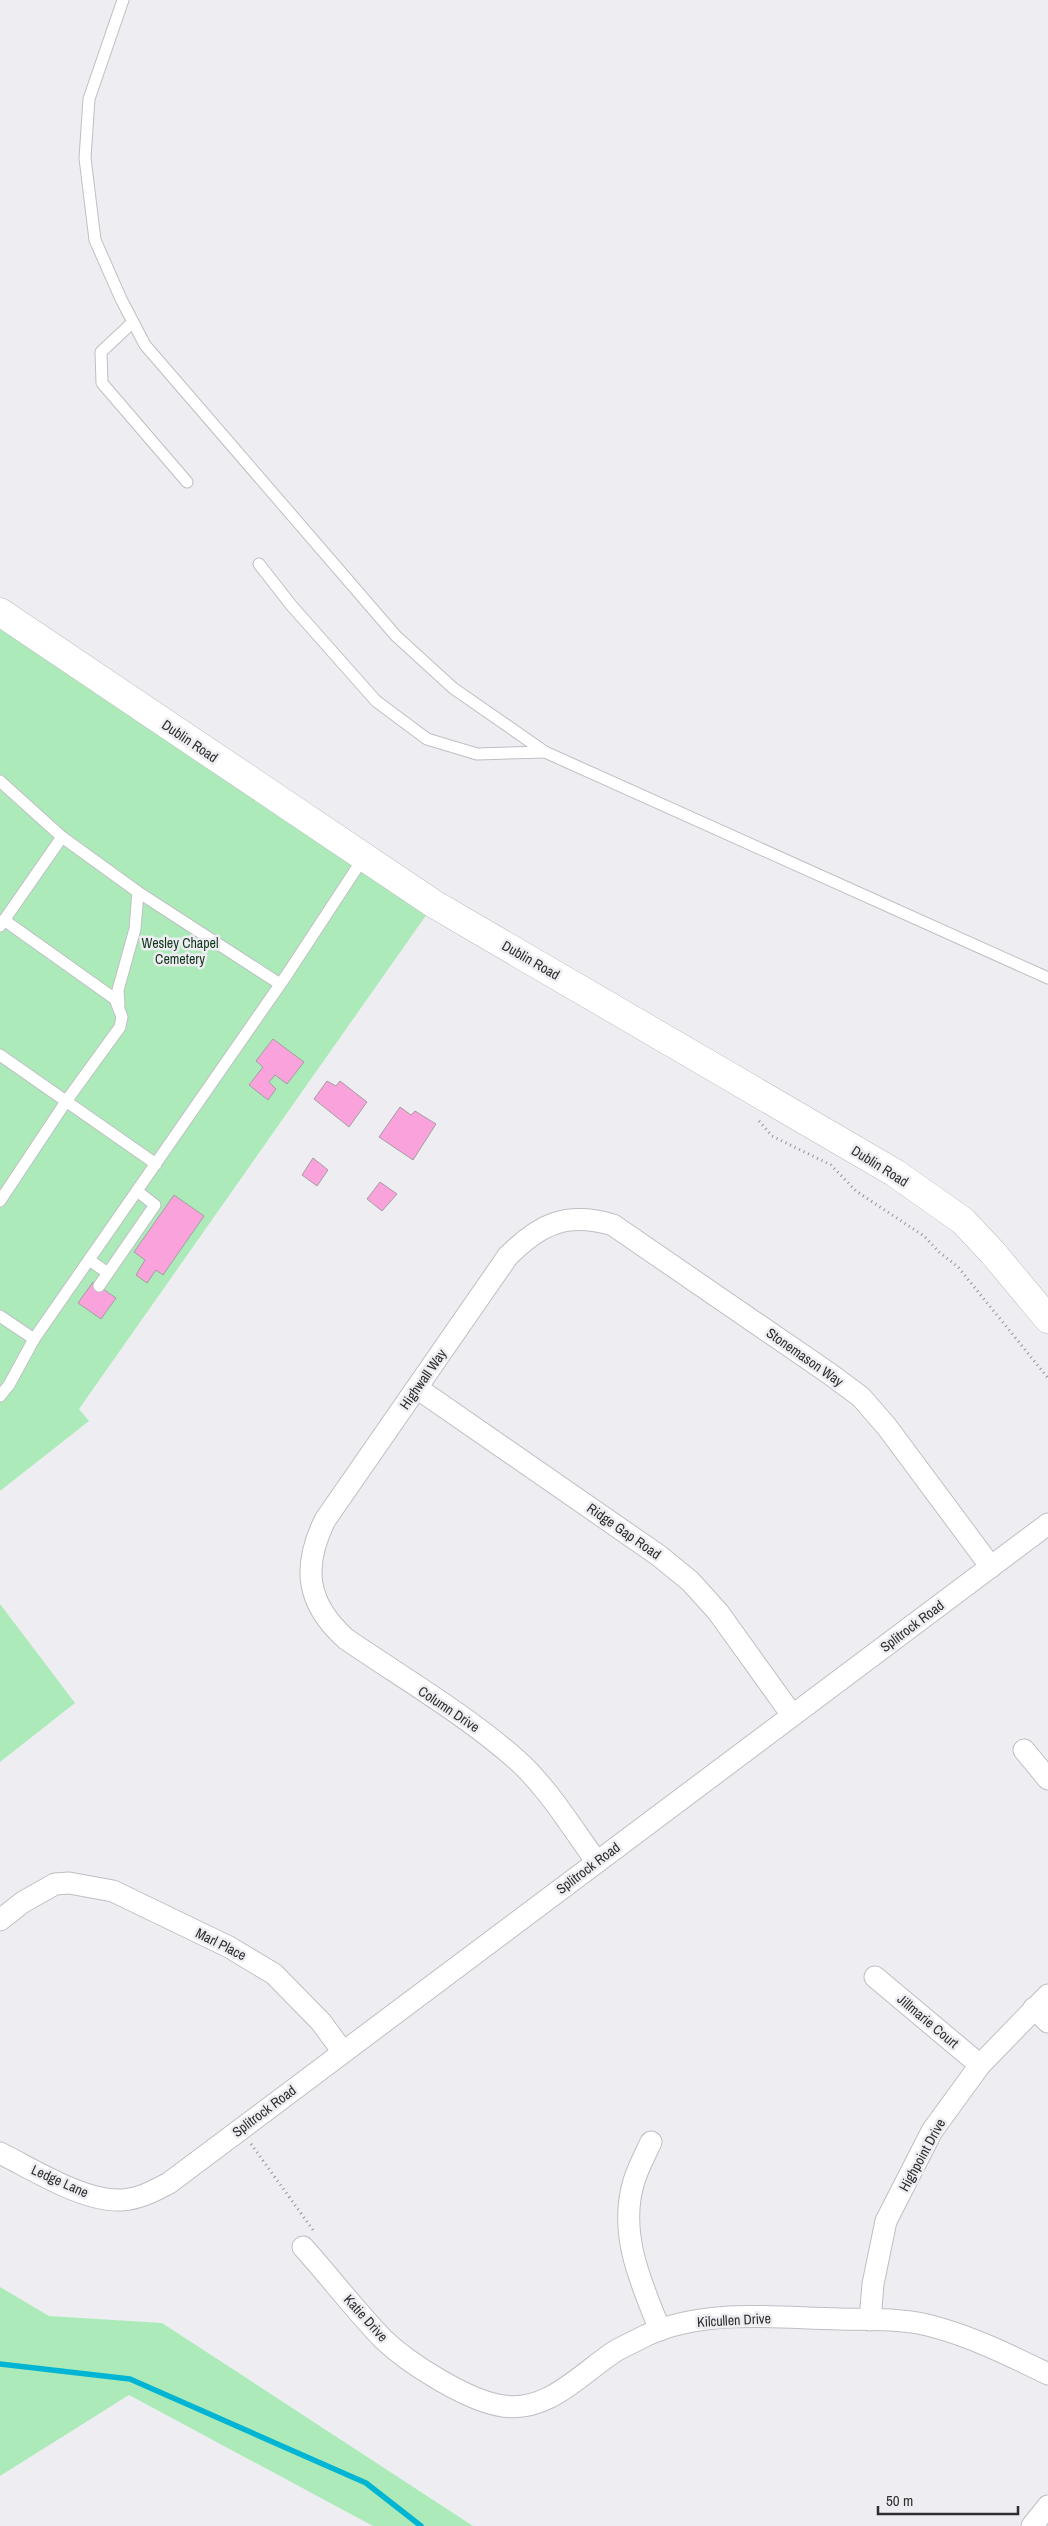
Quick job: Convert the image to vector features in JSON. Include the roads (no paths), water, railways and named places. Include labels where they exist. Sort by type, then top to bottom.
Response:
[{"type":"main road","name":"Dublin Road","points":[[0,612],[434,904],[895,1174],[963,1221],[993,1252],[1048,1319]]},
{"type":"street","name":"Highwall Way","points":[[310,1561],[315,1541],[324,1520],[508,1256],[533,1233],[548,1225],[564,1220]]},
{"type":"street","name":"Stonemason Way","points":[[564,1220],[598,1220],[613,1225],[862,1397],[887,1427],[991,1567]]},
{"type":"street","name":"Ridge Gap Road","points":[[417,1388],[658,1555],[690,1582],[718,1612],[792,1715]]},
{"type":"street","name":"Splitrock Road","points":[[122,2200],[146,2195],[168,2183],[1048,1524]]},
{"type":"street","name":"Column Drive","points":[[310,1561],[311,1585],[318,1605],[331,1626],[346,1639],[484,1734],[518,1761],[544,1791],[597,1862]]},
{"type":"street","points":[[1024,1750],[1048,1779]]},
{"type":"street","name":"Marl Place","points":[[0,1920],[55,1884],[69,1883],[113,1891],[250,1958],[274,1974],[296,1995],[343,2052]]},
{"type":"street","name":"Jillmarie Court","points":[[875,1977],[980,2065]]},
{"type":"street","name":"Highpoint Drive","points":[[870,2320],[873,2284],[886,2221],[932,2131],[980,2065],[1043,2008]]},
{"type":"street","points":[[651,2142],[634,2181],[629,2210],[629,2240],[636,2271],[660,2330]]},
{"type":"street","name":"Ledge Lane","points":[[0,2153],[81,2192],[102,2199],[122,2200]]},
{"type":"street","name":"Katie Drive","points":[[303,2247],[384,2340],[438,2380]]},
{"type":"street","name":"Kilcullen Drive","points":[[438,2380],[477,2400],[504,2406],[523,2407],[542,2401],[564,2389],[617,2351],[660,2330],[694,2321],[730,2317],[870,2320],[933,2326],[971,2338],[1048,2374]]},
{"type":"street","points":[[1032,2526],[1048,2506]]},
{"type":"lane","points":[[123,0],[88,98],[85,158],[95,240],[133,322],[146,344],[396,636],[453,688],[545,752],[1048,978]]},
{"type":"lane","points":[[133,322],[101,352],[102,383],[187,482]]},
{"type":"lane","points":[[259,564],[291,605],[376,701],[427,739],[478,754],[545,752]]},
{"type":"lane","points":[[0,781],[62,838],[138,892],[280,984]]},
{"type":"lane","points":[[2,1194],[120,1028],[122,1017],[115,999],[2,923],[62,838]]},
{"type":"lane","points":[[0,1396],[34,1339],[280,984],[364,857]]},
{"type":"lane","points":[[119,1007],[118,990],[135,929],[138,892]]},
{"type":"lane","points":[[0,1054],[156,1164]]},
{"type":"lane","points":[[99,1286],[156,1205],[138,1191]]},
{"type":"lane","points":[[90,1260],[108,1273]]},
{"type":"lane","points":[[0,1316],[34,1339]]},
{"type":"waterway","points":[[0,2364],[130,2379],[366,2483],[421,2526]]},
{"type":"park label","name":"Wesley Chapel Cemetery","points":[[180,952]]}]
